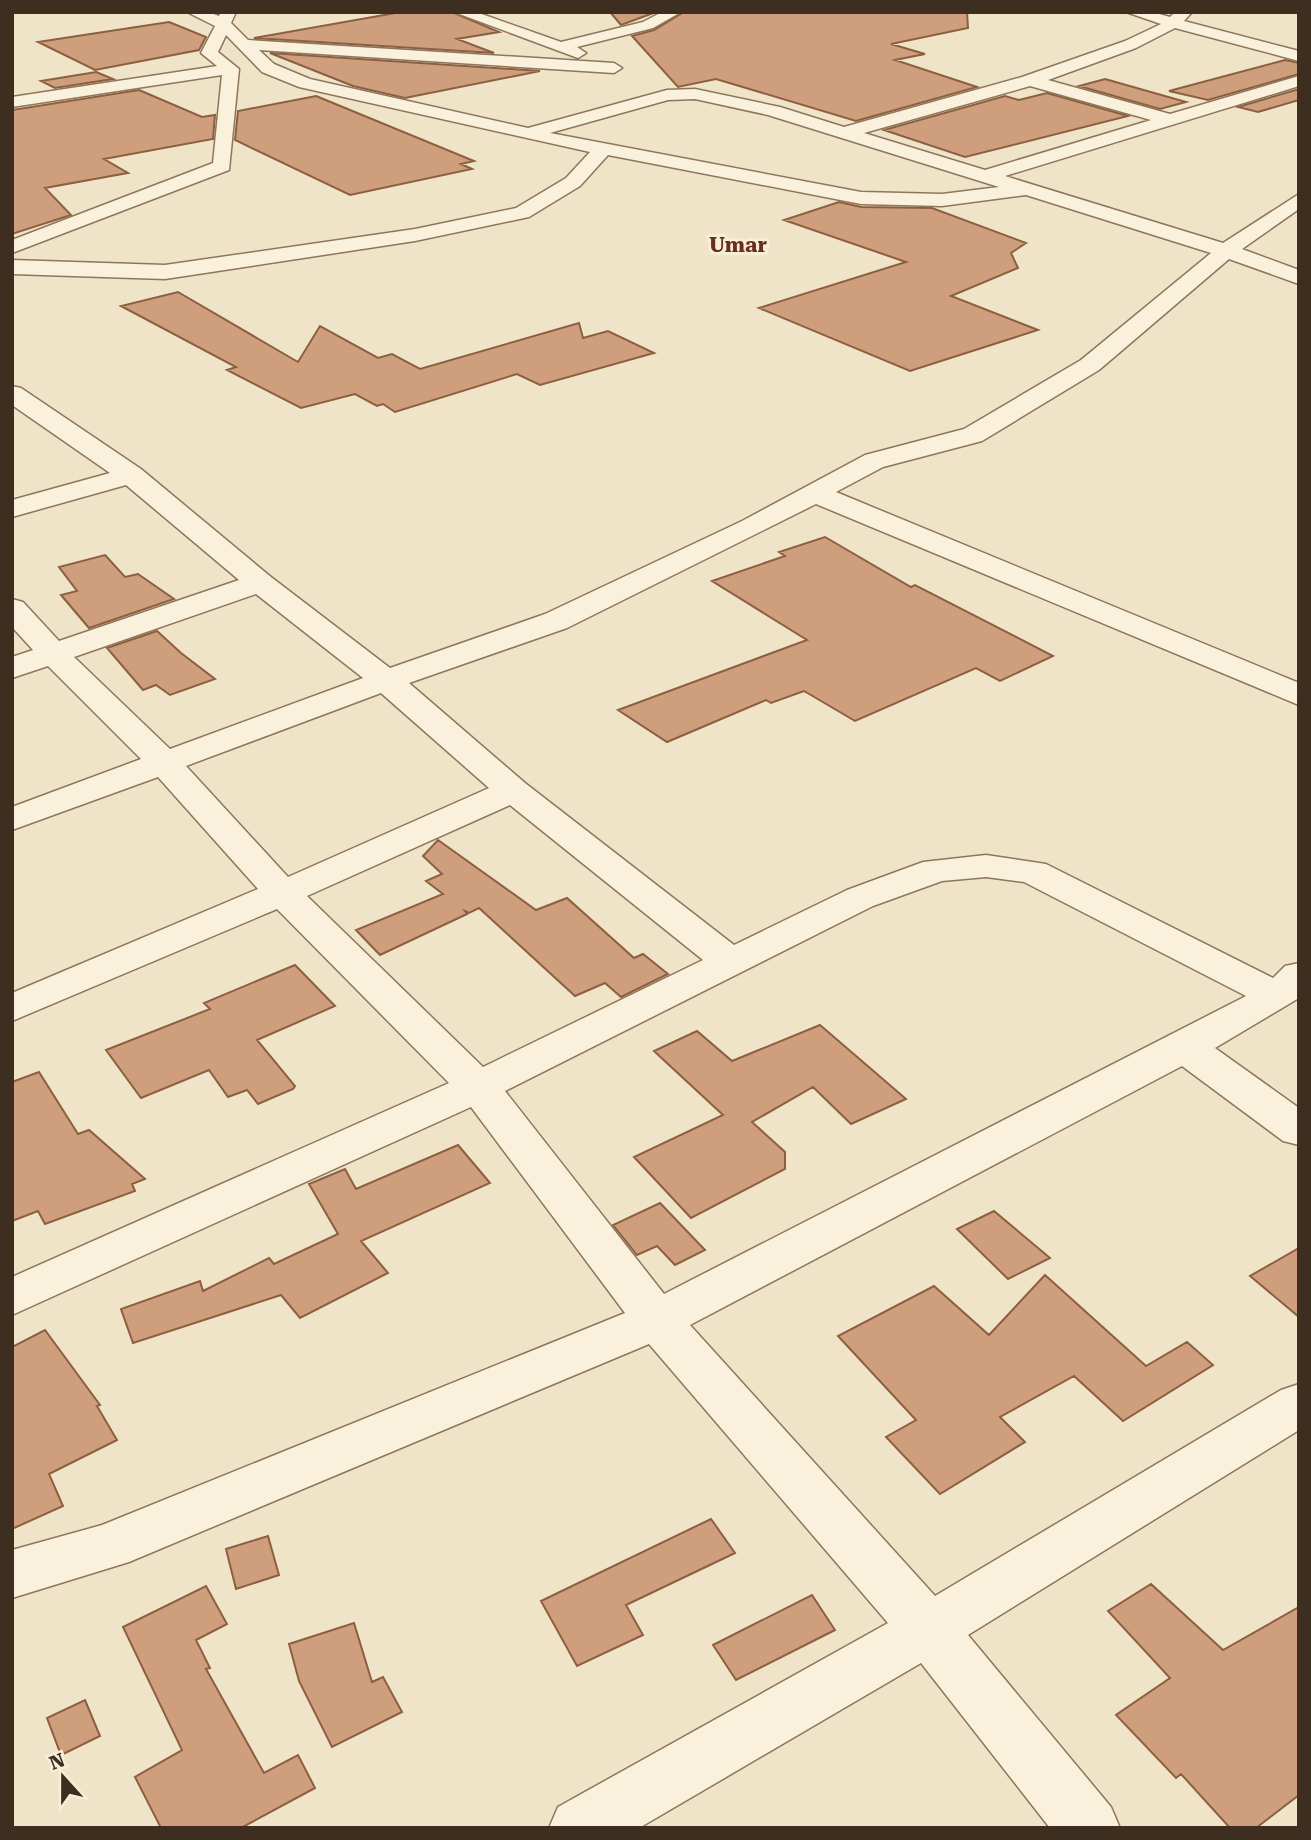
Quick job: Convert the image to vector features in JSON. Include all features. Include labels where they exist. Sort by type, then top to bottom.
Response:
[{"type":"street","points":[[194,12],[225,18],[240,44],[268,68],[305,83],[604,148],[861,198],[942,200],[1029,189]]},
{"type":"street","points":[[240,44],[619,70],[562,46],[461,12]]},
{"type":"street","points":[[562,46],[648,25],[674,12]]},
{"type":"street","points":[[1133,12],[1299,56]]},
{"type":"street","points":[[844,133],[906,118],[1136,45],[1185,12]]},
{"type":"street","points":[[225,18],[209,53],[231,69]]},
{"type":"street","points":[[12,102],[231,69]]},
{"type":"street","points":[[12,247],[222,166],[231,69]]},
{"type":"street","points":[[647,80],[680,93],[774,111],[1226,251],[1299,277]]},
{"type":"street","points":[[1029,80],[1171,120]]},
{"type":"street","points":[[985,176],[1299,81]]},
{"type":"street","points":[[530,132],[680,93]]},
{"type":"street","points":[[12,267],[164,272],[415,234],[495,219],[522,213],[573,182],[604,148]]},
{"type":"street","points":[[12,818],[386,680],[556,621],[816,494],[874,461],[973,435],[1090,365],[1226,251],[1299,200]]},
{"type":"street","points":[[12,393],[131,475],[260,583],[386,680],[513,790],[732,963]]},
{"type":"street","points":[[12,509],[131,475]]},
{"type":"street","points":[[816,494],[1299,695]]},
{"type":"street","points":[[12,668],[260,583]]},
{"type":"street","points":[[12,608],[54,655],[164,762],[282,893],[478,1087],[657,1320],[929,1629],[1089,1828]]},
{"type":"street","points":[[12,1008],[282,893],[513,790]]},
{"type":"street","points":[[12,1297],[478,1087],[860,898],[936,870],[986,866],[1033,872],[1288,985]]},
{"type":"street","points":[[12,1574],[110,1546],[657,1320],[1185,1047],[1288,985]]},
{"type":"street","points":[[1185,1047],[1299,1130]]},
{"type":"street","points":[[580,1828],[929,1629],[1299,1404]]},
{"type":"building","points":[[401,12],[452,12],[499,32],[457,39],[494,53],[254,38]]},
{"type":"building","points":[[610,12],[656,12],[621,25]]},
{"type":"building","points":[[684,12],[967,12],[968,28],[891,44],[925,54],[895,60],[977,87],[856,121],[716,79],[678,87],[632,36],[654,30]]},
{"type":"building","points":[[169,22],[206,37],[199,50],[95,70],[38,42]]},
{"type":"building","points":[[270,53],[540,71],[405,98],[353,86]]},
{"type":"building","points":[[1285,60],[1299,63],[1299,74],[1208,100],[1169,91]]},
{"type":"building","points":[[96,72],[113,79],[55,88],[41,81]]},
{"type":"building","points":[[1105,79],[1186,102],[1160,109],[1079,86]]},
{"type":"building","points":[[1299,89],[1299,100],[1258,112],[1238,107]]},
{"type":"building","points":[[139,90],[202,117],[215,115],[213,139],[104,159],[128,173],[45,188],[71,215],[12,234],[12,110]]},
{"type":"building","points":[[1047,93],[1128,116],[965,157],[884,130],[1005,96],[1019,100]]},
{"type":"building","points":[[316,96],[474,161],[461,164],[472,169],[350,195],[235,140],[238,111]]},
{"type":"building","points":[[839,202],[861,207],[932,208],[1026,243],[1011,253],[1018,268],[951,296],[1038,330],[910,371],[759,308],[906,262],[784,220]]},
{"type":"building","points":[[178,292],[298,362],[320,326],[378,358],[392,354],[420,369],[579,323],[583,338],[608,331],[654,353],[540,385],[517,374],[395,412],[383,404],[377,406],[355,394],[301,408],[227,370],[236,367],[121,306]]},
{"type":"building","points":[[825,537],[911,587],[915,585],[1053,656],[1000,681],[976,668],[855,721],[804,691],[771,703],[766,700],[667,742],[618,710],[807,640],[712,581],[785,556],[779,552]]},
{"type":"building","points":[[105,555],[125,577],[138,574],[174,599],[89,628],[61,595],[77,591],[59,567]]},
{"type":"building","points":[[157,631],[215,679],[170,695],[156,685],[143,690],[107,648]]},
{"type":"building","points":[[438,840],[536,910],[567,898],[634,958],[643,954],[668,974],[621,997],[605,983],[575,996],[479,908],[469,913],[465,911],[467,914],[380,955],[356,930],[443,894],[426,881],[442,874],[423,856]]},
{"type":"building","points":[[295,965],[335,1006],[257,1040],[295,1086],[293,1089],[258,1104],[247,1090],[228,1097],[209,1070],[141,1098],[106,1050],[210,1009],[204,1003]]},
{"type":"building","points":[[820,1025],[906,1099],[851,1124],[813,1087],[752,1122],[785,1152],[785,1169],[691,1218],[634,1157],[723,1115],[654,1051],[697,1031],[732,1061]]},
{"type":"building","points":[[39,1072],[78,1134],[89,1130],[145,1179],[132,1184],[135,1191],[45,1224],[38,1211],[12,1221],[12,1082]]},
{"type":"building","points":[[458,1145],[490,1183],[361,1241],[388,1273],[300,1318],[281,1295],[133,1343],[121,1309],[200,1281],[203,1291],[269,1258],[274,1264],[338,1234],[309,1184],[345,1169],[356,1189]]},
{"type":"building","points":[[660,1203],[705,1250],[675,1265],[657,1246],[637,1255],[613,1225]]},
{"type":"building","points":[[994,1211],[1050,1258],[1008,1279],[957,1229]]},
{"type":"building","points":[[1299,1248],[1299,1317],[1250,1276]]},
{"type":"building","points":[[1045,1275],[1146,1366],[1187,1342],[1213,1365],[1123,1421],[1074,1376],[1000,1417],[1025,1442],[940,1494],[886,1437],[916,1420],[838,1336],[934,1286],[989,1335]]},
{"type":"building","points":[[45,1330],[100,1405],[97,1406],[117,1440],[49,1474],[63,1506],[12,1529],[12,1347]]},
{"type":"building","points":[[711,1519],[735,1553],[626,1605],[643,1635],[577,1666],[541,1601]]},
{"type":"building","points":[[268,1536],[279,1575],[236,1589],[226,1549]]},
{"type":"building","points":[[1151,1584],[1223,1650],[1299,1607],[1299,1795],[1256,1828],[1230,1828],[1181,1774],[1176,1778],[1116,1715],[1170,1678],[1108,1611]]},
{"type":"building","points":[[206,1586],[227,1624],[196,1640],[210,1668],[206,1669],[264,1773],[298,1755],[315,1788],[241,1828],[161,1828],[135,1777],[182,1750],[123,1627]]},
{"type":"building","points":[[812,1595],[835,1630],[736,1680],[713,1645]]},
{"type":"building","points":[[354,1623],[372,1682],[383,1677],[402,1712],[332,1747],[299,1681],[289,1644]]},
{"type":"building","points":[[85,1700],[100,1736],[61,1755],[47,1718]]},
{"type":"district","name":"Umar","points":[[738,245]]}]
